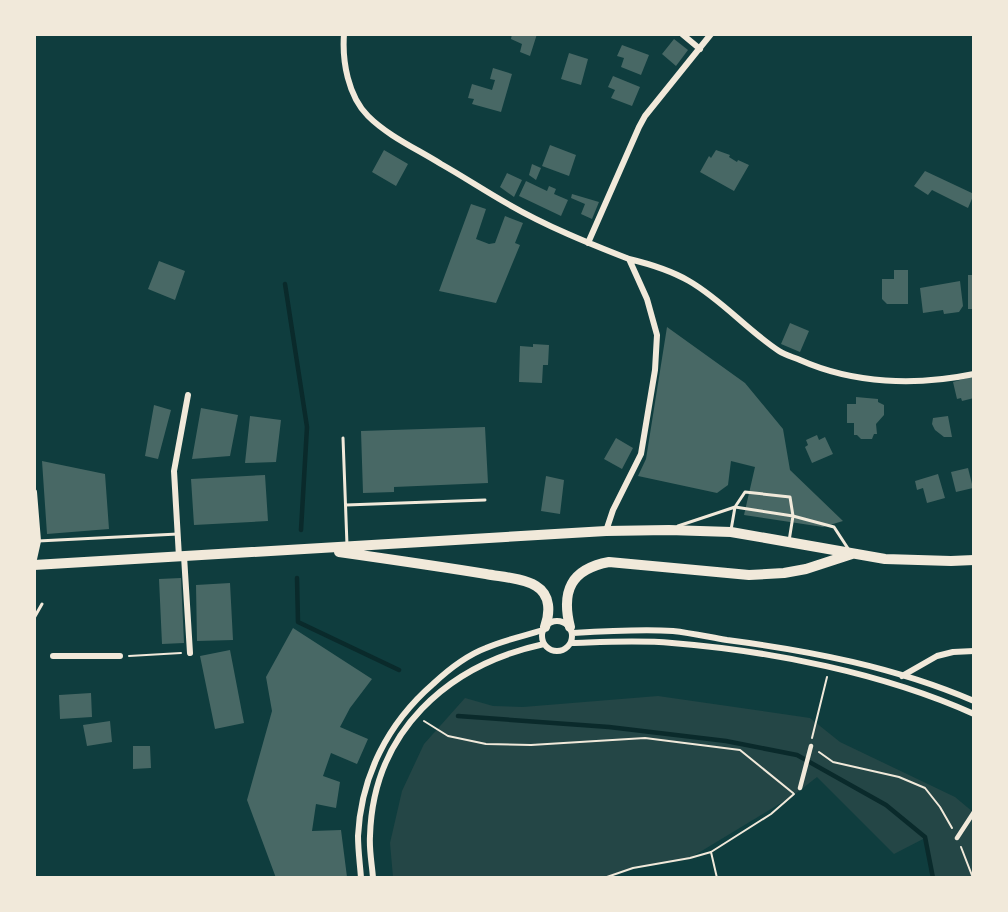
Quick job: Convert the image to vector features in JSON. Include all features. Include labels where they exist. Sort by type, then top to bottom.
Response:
[{"type":"highway","points":[[34,565],[606,531],[669,530],[731,532],[885,559],[974,560]]},
{"type":"highway","points":[[315,549],[438,566],[517,580],[537,586],[547,596],[548,618],[544,629]]},
{"type":"highway","points":[[571,630],[566,610],[568,592],[581,572],[598,564],[609,562],[749,574],[784,573],[806,569],[852,554]]},
{"type":"street","points":[[344,34],[343,47],[351,87],[367,116],[410,146],[509,205],[588,243],[629,259],[659,267],[689,281],[717,300],[780,351],[820,369],[869,380],[935,381],[974,374]]},
{"type":"street","points":[[682,34],[700,49]]},
{"type":"street","points":[[588,243],[645,116],[711,34]]},
{"type":"street","points":[[606,531],[613,510],[641,454],[655,370],[657,335],[647,299],[629,259]]},
{"type":"street","points":[[188,395],[174,471],[190,653]]},
{"type":"street","points":[[34,492],[38,541],[34,559]]},
{"type":"street","points":[[361,878],[358,837],[363,796],[377,754],[392,727],[415,699],[454,665],[486,648],[544,629],[552,621],[566,623],[571,630],[572,643],[567,649],[552,651],[542,639],[544,629]]},
{"type":"street","points":[[571,630],[675,632],[808,651],[932,685],[974,701]]},
{"type":"street","points":[[572,643],[635,641],[672,643],[767,655],[829,668],[928,695],[974,714]]},
{"type":"street","points":[[373,878],[370,836],[375,797],[389,756],[403,731],[426,705],[465,674],[493,659],[544,644]]},
{"type":"street","points":[[902,676],[937,656],[953,652],[974,651]]},
{"type":"street","points":[[53,656],[120,656]]},
{"type":"street","points":[[800,788],[810,746]]},
{"type":"street","points":[[957,838],[974,812]]},
{"type":"lane","points":[[343,438],[348,547]]},
{"type":"lane","points":[[731,532],[735,507],[745,492],[790,497],[793,516],[789,543]]},
{"type":"lane","points":[[346,505],[486,500]]},
{"type":"lane","points":[[669,530],[735,507],[793,516],[834,527],[852,554]]},
{"type":"lane","points":[[38,541],[178,534]]},
{"type":"lane","points":[[34,618],[42,604]]},
{"type":"path","points":[[120,656],[190,653]]},
{"type":"path","points":[[829,668],[810,746],[833,762],[899,777],[925,788],[940,807],[957,838],[973,878]]},
{"type":"path","points":[[416,716],[448,736],[486,744],[531,745],[645,738],[740,750],[794,795]]},
{"type":"path","points":[[604,878],[633,868],[711,852],[771,814],[800,788]]},
{"type":"path","points":[[711,852],[717,878]]},
{"type":"shaded area","points":[[658,696],[810,718],[840,742],[955,797],[973,812],[973,877],[933,877],[925,838],[894,854],[817,777],[794,795],[690,858],[633,868],[604,877],[393,877],[390,843],[402,791],[424,744],[465,698],[493,706],[523,707]]},
{"type":"building","points":[[512,34],[537,34],[530,56],[520,52],[522,44],[511,39]]},
{"type":"building","points":[[674,39],[688,50],[676,66],[662,54]]},
{"type":"building","points":[[622,45],[649,55],[641,75],[621,67],[624,58],[617,56]]},
{"type":"building","points":[[569,53],[588,59],[581,85],[561,79]]},
{"type":"building","points":[[493,68],[512,74],[501,112],[472,104],[474,99],[468,98],[472,84],[492,90],[495,80],[490,79]]},
{"type":"building","points":[[613,76],[640,87],[632,106],[611,98],[615,90],[608,87]]},
{"type":"building","points":[[550,145],[576,155],[569,176],[542,166]]},
{"type":"building","points":[[384,150],[408,164],[396,186],[372,172]]},
{"type":"building","points":[[716,150],[730,155],[729,157],[737,162],[738,160],[749,165],[734,191],[700,172],[709,156],[711,158]]},
{"type":"building","points":[[532,164],[541,168],[536,180],[529,175]]},
{"type":"building","points":[[925,171],[974,194],[968,208],[932,190],[928,195],[914,186]]},
{"type":"building","points":[[507,173],[522,180],[514,197],[500,187]]},
{"type":"building","points":[[526,181],[547,191],[549,186],[556,189],[554,194],[568,200],[561,216],[519,196]]},
{"type":"building","points":[[572,194],[599,202],[592,219],[581,214],[585,204],[571,198]]},
{"type":"building","points":[[471,204],[486,209],[476,239],[489,244],[495,243],[505,216],[523,223],[515,243],[520,245],[496,303],[439,291]]},
{"type":"building","points":[[159,261],[185,271],[175,300],[148,289]]},
{"type":"building","points":[[894,270],[908,270],[908,304],[887,304],[882,299],[882,279],[894,279]]},
{"type":"building","points":[[968,275],[974,275],[974,309],[968,309]]},
{"type":"building","points":[[960,281],[963,306],[959,312],[944,314],[943,310],[923,313],[920,288]]},
{"type":"building","points":[[790,323],[809,331],[800,352],[781,344]]},
{"type":"building","points":[[667,327],[745,383],[783,429],[790,470],[843,521],[823,527],[744,515],[755,467],[731,461],[728,485],[717,493],[638,476],[646,459]]},
{"type":"building","points":[[533,344],[549,345],[548,365],[543,365],[542,383],[519,382],[520,346],[533,347]]},
{"type":"building","points":[[974,376],[974,398],[962,401],[961,398],[957,399],[953,382]]},
{"type":"building","points":[[856,397],[878,399],[878,402],[884,405],[884,415],[876,424],[877,434],[874,434],[872,439],[861,439],[854,435],[854,423],[847,423],[847,404],[856,404]]},
{"type":"building","points":[[154,405],[171,410],[158,459],[145,456]]},
{"type":"building","points":[[201,408],[238,415],[230,456],[192,459]]},
{"type":"building","points":[[250,416],[281,420],[276,462],[245,463]]},
{"type":"building","points":[[948,416],[952,437],[944,437],[935,430],[932,424],[933,418]]},
{"type":"building","points":[[485,427],[488,483],[394,487],[394,492],[363,493],[361,431]]},
{"type":"building","points":[[817,435],[819,440],[825,437],[833,454],[812,463],[805,447],[808,445],[806,440]]},
{"type":"building","points":[[616,438],[633,448],[622,469],[604,459]]},
{"type":"building","points":[[42,461],[105,474],[109,529],[47,534]]},
{"type":"building","points":[[968,468],[973,488],[956,492],[951,472]]},
{"type":"building","points":[[938,474],[945,498],[927,503],[923,488],[917,490],[915,481]]},
{"type":"building","points":[[265,475],[268,521],[194,525],[191,479]]},
{"type":"building","points":[[546,476],[564,480],[560,514],[541,511]]},
{"type":"building","points":[[181,578],[184,643],[162,644],[159,579]]},
{"type":"building","points":[[230,583],[233,640],[197,641],[196,585]]},
{"type":"building","points":[[293,628],[372,679],[350,708],[340,727],[368,739],[357,764],[331,753],[323,776],[340,782],[336,808],[316,804],[312,831],[341,830],[347,877],[276,878],[247,800],[272,711],[266,677]]},
{"type":"building","points":[[230,650],[244,723],[215,729],[200,656]]},
{"type":"building","points":[[91,693],[92,717],[60,719],[59,695]]},
{"type":"building","points":[[110,721],[112,742],[87,746],[83,725]]},
{"type":"building","points":[[133,746],[150,746],[151,768],[133,769]]},
{"type":"waterway","points":[[285,284],[307,427],[301,530]]},
{"type":"waterway","points":[[297,578],[298,622],[399,670]]},
{"type":"waterway","points":[[458,716],[609,727],[726,741],[797,755],[886,805],[925,837],[933,878]]}]
